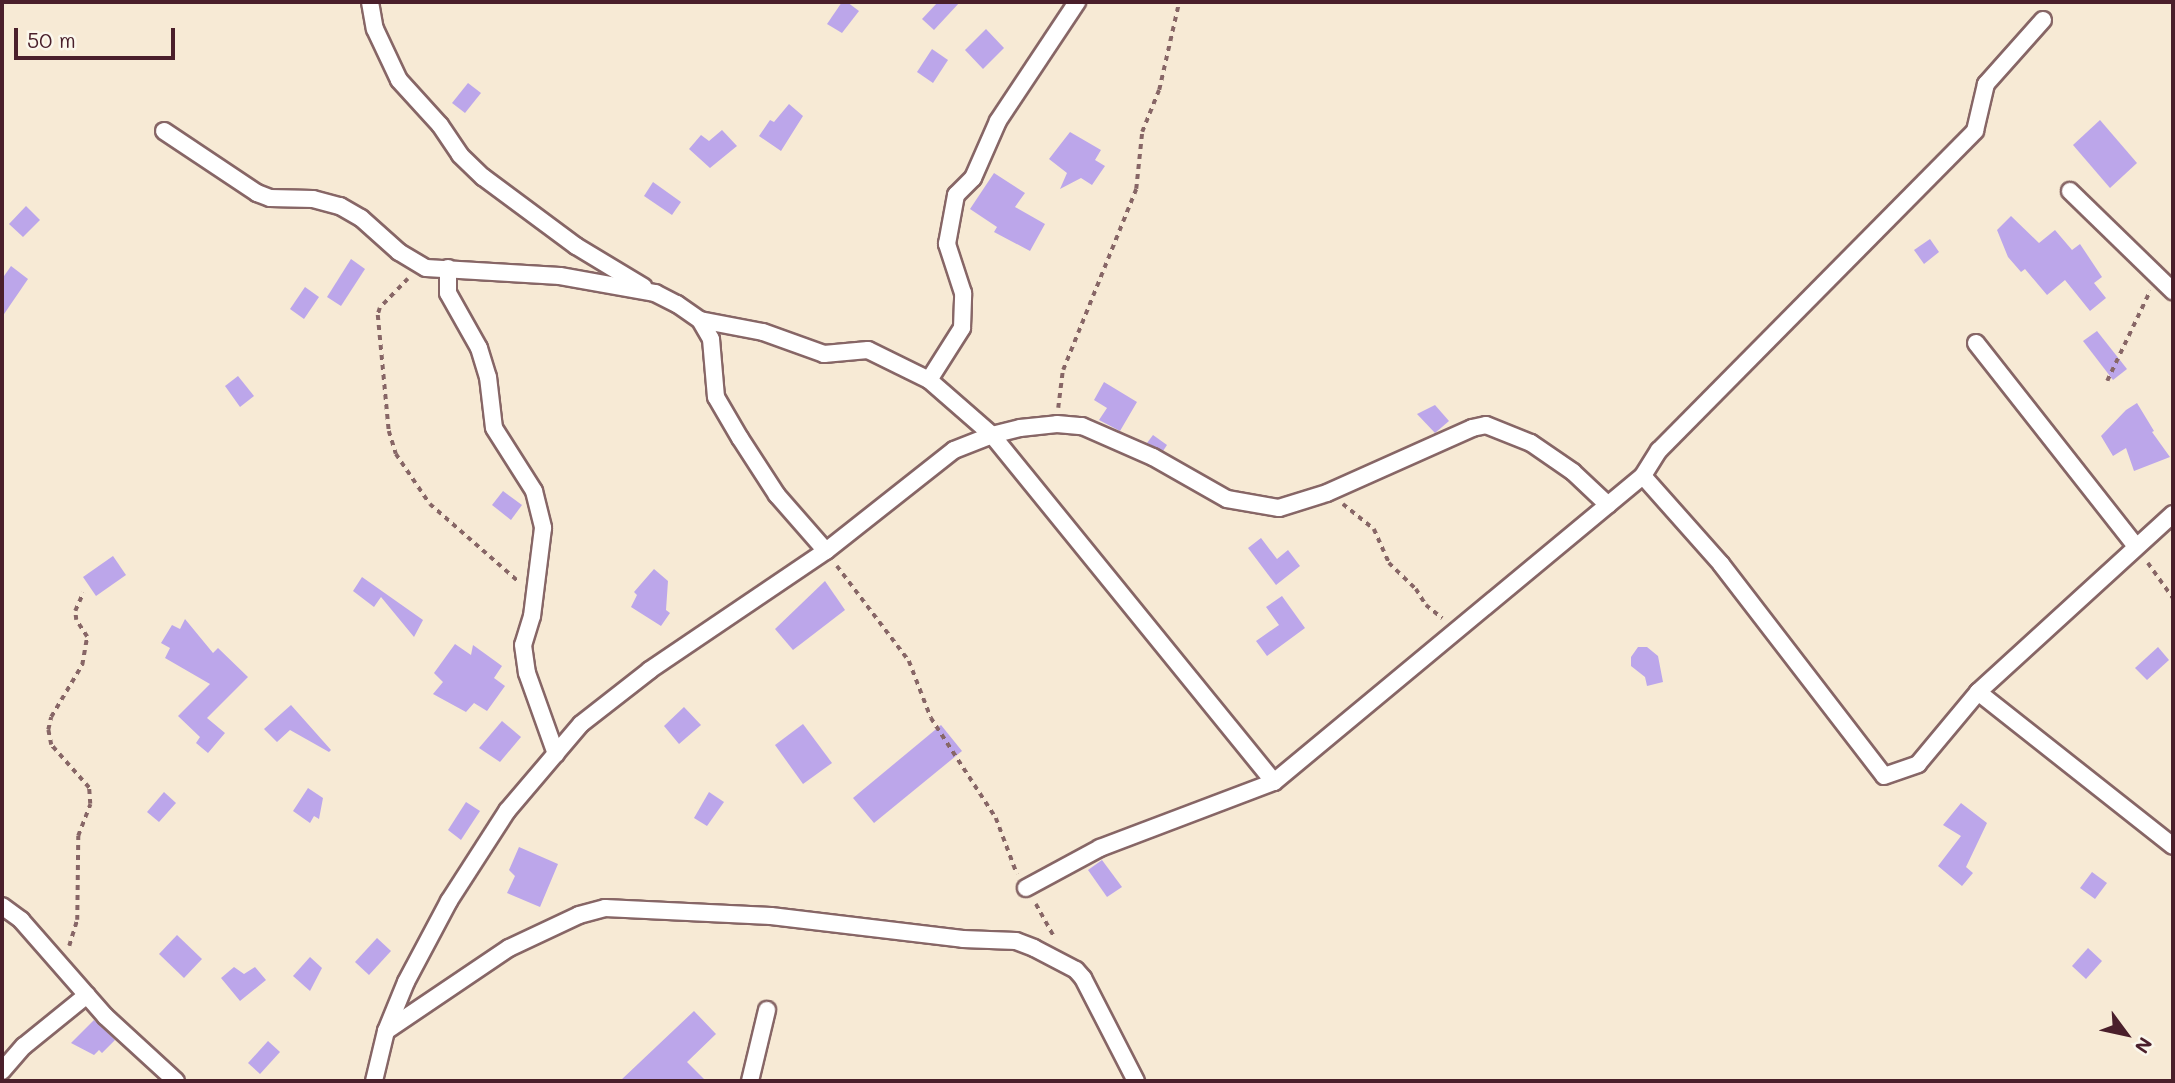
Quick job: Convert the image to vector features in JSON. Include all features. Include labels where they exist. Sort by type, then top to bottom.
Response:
[{"type":"street","points":[[370,2],[375,29],[399,80],[440,125],[460,155],[484,177],[576,246],[700,320],[763,332],[824,354],[868,350],[929,380],[992,435],[1275,782]]},
{"type":"street","points":[[929,380],[962,328],[963,293],[947,244],[956,195],[973,178],[998,121],[1077,2]]},
{"type":"street","points":[[1026,888],[1100,848],[1275,782],[1643,476],[1659,450],[1975,131],[1986,84],[2043,20]]},
{"type":"street","points":[[164,131],[257,193],[271,198],[313,199],[340,206],[361,218],[399,252],[426,268],[560,276],[655,293]]},
{"type":"street","points":[[2070,191],[2160,275],[2173,291]]},
{"type":"street","points":[[448,268],[448,293],[479,348],[488,377],[494,428],[534,491],[543,540],[523,645],[527,673],[556,754]]},
{"type":"street","points":[[700,320],[710,339],[716,397],[777,495],[825,551]]},
{"type":"street","points":[[1976,343],[2136,547]]},
{"type":"street","points":[[374,1081],[386,1031],[406,982],[449,901],[507,811],[581,724],[650,670],[825,551],[954,450],[992,435],[1057,424],[1082,426],[1153,457],[1227,499],[1279,508],[1327,493],[1472,428],[1486,425],[1531,443],[1573,472],[1608,505]]},
{"type":"street","points":[[1643,476],[1721,564],[1884,776],[1918,764],[1978,692],[2173,514]]},
{"type":"street","points":[[1978,692],[2173,846]]},
{"type":"street","points":[[2,906],[21,919],[125,1035],[176,1081]]},
{"type":"street","points":[[386,1031],[509,948],[579,915],[605,908],[771,916],[963,939],[1016,941],[1067,964],[1083,978],[1136,1081]]},
{"type":"street","points":[[2,1071],[24,1046],[87,995]]},
{"type":"street","points":[[750,1081],[767,1010]]},
{"type":"path","points":[[1057,424],[1063,370],[1136,189],[1142,132],[1159,90],[1179,2]]},
{"type":"path","points":[[426,268],[412,274],[388,299],[378,315],[389,431],[396,454],[430,504],[534,595]]},
{"type":"path","points":[[2107,381],[2160,275]]},
{"type":"path","points":[[1327,493],[1374,529],[1389,563],[1416,589],[1426,605],[1442,618],[1452,616]]},
{"type":"path","points":[[2136,547],[2173,598]]},
{"type":"path","points":[[825,551],[909,661],[931,718],[996,818],[1013,868],[1045,918],[1067,964]]},
{"type":"path","points":[[63,964],[77,920],[78,836],[90,804],[89,788],[51,745],[48,730],[51,717],[82,665],[87,637],[76,620],[75,611],[83,593]]},
{"type":"building","points":[[842,2],[847,2],[859,11],[842,33],[827,24]]},
{"type":"building","points":[[938,2],[960,2],[934,30],[922,19]]},
{"type":"building","points":[[986,29],[1004,48],[983,69],[965,50]]},
{"type":"building","points":[[932,49],[948,60],[933,83],[917,72]]},
{"type":"building","points":[[468,83],[481,93],[465,113],[452,103]]},
{"type":"building","points":[[789,104],[803,116],[781,151],[759,136],[770,120],[774,122]]},
{"type":"building","points":[[2100,120],[2137,163],[2110,188],[2073,145]]},
{"type":"building","points":[[722,130],[737,146],[710,168],[689,149],[701,135],[709,141]]},
{"type":"building","points":[[1070,132],[1101,150],[1095,160],[1105,166],[1092,185],[1081,178],[1060,189],[1067,173],[1049,159]]},
{"type":"building","points":[[994,173],[1025,193],[1015,207],[1045,224],[1030,251],[994,232],[997,227],[970,209]]},
{"type":"building","points":[[653,182],[681,202],[672,215],[644,196]]},
{"type":"building","points":[[26,206],[40,220],[23,237],[9,224]]},
{"type":"building","points":[[2011,216],[2039,243],[2055,230],[2072,250],[2080,244],[2102,277],[2094,283],[2106,298],[2090,311],[2065,280],[2047,295],[2025,269],[2021,272],[2008,257],[1997,230]]},
{"type":"building","points":[[1930,239],[1939,252],[1924,264],[1914,250]]},
{"type":"building","points":[[351,259],[365,269],[341,306],[327,297]]},
{"type":"building","points":[[11,266],[28,279],[2,317],[2,279]]},
{"type":"building","points":[[305,287],[319,297],[304,319],[290,309]]},
{"type":"building","points":[[2097,331],[2127,369],[2113,380],[2083,341]]},
{"type":"building","points":[[238,376],[254,396],[240,407],[225,386]]},
{"type":"building","points":[[1104,382],[1137,402],[1120,431],[1099,420],[1107,408],[1094,400]]},
{"type":"building","points":[[2137,403],[2154,431],[2152,432],[2170,457],[2134,471],[2126,448],[2113,456],[2101,436],[2126,410]]},
{"type":"building","points":[[1435,405],[1449,421],[1435,433],[1417,414]]},
{"type":"building","points":[[1153,435],[1167,445],[1163,451],[1147,443]]},
{"type":"building","points":[[503,491],[522,505],[511,520],[492,505]]},
{"type":"building","points":[[1261,538],[1277,559],[1288,550],[1300,566],[1276,585],[1248,548]]},
{"type":"building","points":[[113,556],[126,575],[96,596],[83,577]]},
{"type":"building","points":[[654,569],[668,581],[666,610],[670,613],[661,626],[631,607],[637,595],[634,592]]},
{"type":"building","points":[[362,577],[423,620],[414,637],[381,597],[374,607],[353,591]]},
{"type":"building","points":[[825,581],[845,610],[793,650],[775,629]]},
{"type":"building","points":[[1282,596],[1305,628],[1267,656],[1256,641],[1279,625],[1266,607]]},
{"type":"building","points":[[185,619],[213,653],[218,648],[248,677],[207,718],[225,733],[208,753],[196,743],[200,737],[178,716],[210,684],[165,658],[170,648],[161,643],[172,625],[180,629]]},
{"type":"building","points":[[455,644],[471,655],[473,645],[502,666],[494,678],[505,686],[487,711],[474,703],[466,712],[433,694],[443,682],[434,673]]},
{"type":"building","points":[[1638,647],[1647,647],[1658,656],[1663,682],[1647,686],[1645,677],[1631,666],[1631,657]]},
{"type":"building","points":[[2158,647],[2169,660],[2147,680],[2135,668]]},
{"type":"building","points":[[291,705],[331,750],[329,752],[290,730],[277,742],[264,729]]},
{"type":"building","points":[[684,707],[701,725],[679,744],[664,726]]},
{"type":"building","points":[[502,721],[521,737],[500,762],[479,748]]},
{"type":"building","points":[[803,724],[832,763],[803,784],[775,745]]},
{"type":"building","points":[[941,725],[962,751],[874,823],[853,798]]},
{"type":"building","points":[[308,788],[323,798],[319,819],[314,816],[310,823],[293,811]]},
{"type":"building","points":[[164,792],[176,803],[159,822],[147,812]]},
{"type":"building","points":[[709,792],[724,802],[707,826],[694,818]]},
{"type":"building","points":[[466,802],[480,811],[461,840],[448,830]]},
{"type":"building","points":[[1961,803],[1987,823],[1966,867],[1973,873],[1962,886],[1938,866],[1961,836],[1943,825]]},
{"type":"building","points":[[519,847],[558,864],[540,907],[507,893],[515,876],[509,870]]},
{"type":"building","points":[[1102,860],[1122,887],[1107,897],[1088,870]]},
{"type":"building","points":[[2092,872],[2107,883],[2095,899],[2080,888]]},
{"type":"building","points":[[177,935],[202,959],[184,978],[159,954]]},
{"type":"building","points":[[377,938],[391,951],[369,975],[355,962]]},
{"type":"building","points":[[2088,948],[2102,961],[2086,979],[2072,966]]},
{"type":"building","points":[[310,957],[322,968],[310,991],[293,976]]},
{"type":"building","points":[[234,967],[244,974],[255,967],[266,980],[240,1001],[221,978]]},
{"type":"building","points":[[694,1011],[716,1034],[687,1062],[706,1081],[620,1081]]},
{"type":"building","points":[[94,1020],[115,1040],[102,1053],[99,1050],[94,1055],[71,1043]]},
{"type":"building","points":[[268,1041],[280,1052],[260,1074],[248,1063]]}]
